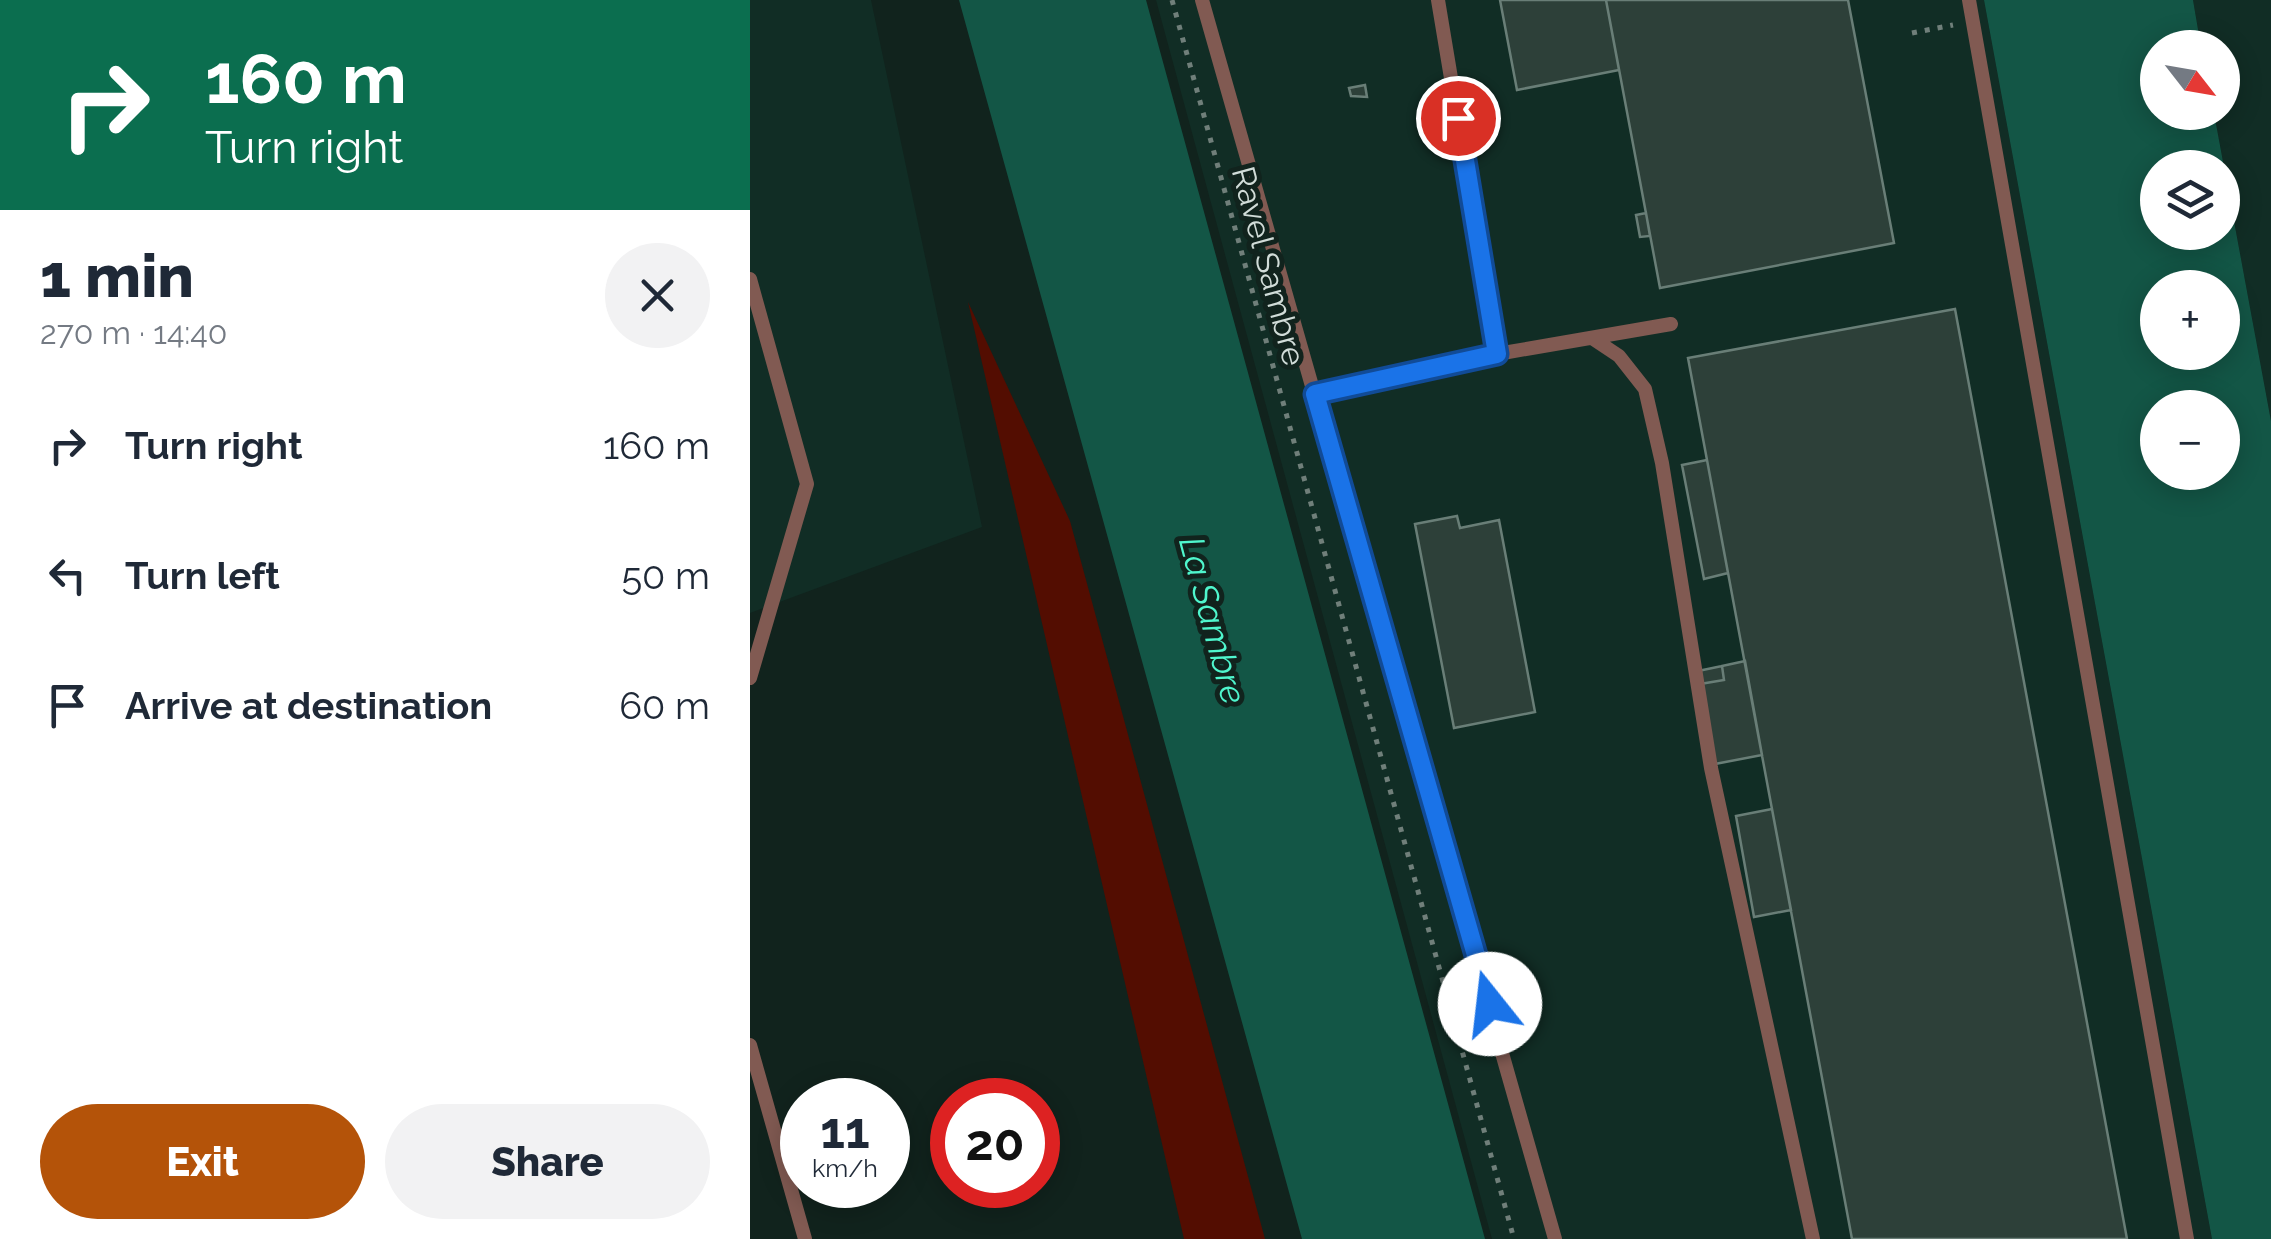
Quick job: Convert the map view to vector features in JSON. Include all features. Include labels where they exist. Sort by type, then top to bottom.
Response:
[{"type":"lane","points":[[1202,0],[1555,1239]]},
{"type":"lane","points":[[1438,0],[1497,354]]},
{"type":"lane","points":[[1969,0],[2188,1239]]},
{"type":"lane","points":[[750,279],[807,484],[750,678]]},
{"type":"lane","points":[[1315,394],[1497,354],[1671,324]]},
{"type":"lane","points":[[1592,338],[1619,356],[1644,389],[1662,463],[1711,768],[1814,1239]]},
{"type":"lane","points":[[750,1046],[805,1239]]},
{"type":"path","name":"Ravel Sambre","points":[[1172,0],[1514,1239]]},
{"type":"path","points":[[1912,33],[1957,24],[1954,12]]},
{"type":"shaded area","points":[[750,0],[871,0],[982,527],[750,613]]},
{"type":"shaded area","points":[[1156,0],[1984,0],[2212,1239],[1492,1239]]},
{"type":"shaded area","points":[[2193,0],[2271,0],[2271,421],[2239,250],[2240,150],[2221,150],[2217,130],[2240,130],[2240,30],[2198,30]]},
{"type":"shaded area","points":[[968,302],[1070,521],[1265,1239],[1184,1239]]},
{"type":"water","name":"La Sambre","points":[[959,0],[1146,0],[1485,1239],[1302,1239]]},
{"type":"water","points":[[1984,0],[2193,0],[2198,30],[2140,30],[2140,130],[2217,130],[2221,150],[2140,150],[2140,250],[2239,250],[2271,421],[2271,1239],[2212,1239]]},
{"type":"building","points":[[1500,0],[1606,0],[1619,70],[1517,90]]},
{"type":"building","points":[[1606,0],[1848,0],[1894,243],[1660,288]]},
{"type":"building","points":[[1365,85],[1367,97],[1351,96],[1349,88]]},
{"type":"building","points":[[1646,213],[1650,236],[1640,237],[1636,215]]},
{"type":"building","points":[[1955,309],[2127,1239],[1852,1239],[1688,358]]},
{"type":"building","points":[[1707,460],[1728,573],[1704,579],[1682,465]]},
{"type":"building","points":[[1457,516],[1460,528],[1499,520],[1535,712],[1454,728],[1415,524]]},
{"type":"building","points":[[1745,661],[1762,755],[1715,764],[1700,684],[1724,680],[1722,666]]},
{"type":"building","points":[[1722,666],[1724,680],[1700,684],[1698,671]]},
{"type":"building","points":[[1772,809],[1791,910],[1754,917],[1736,816]]},
{"type":"route","points":[[1458,118],[1497,354],[1315,394],[1490,1004]]}]
